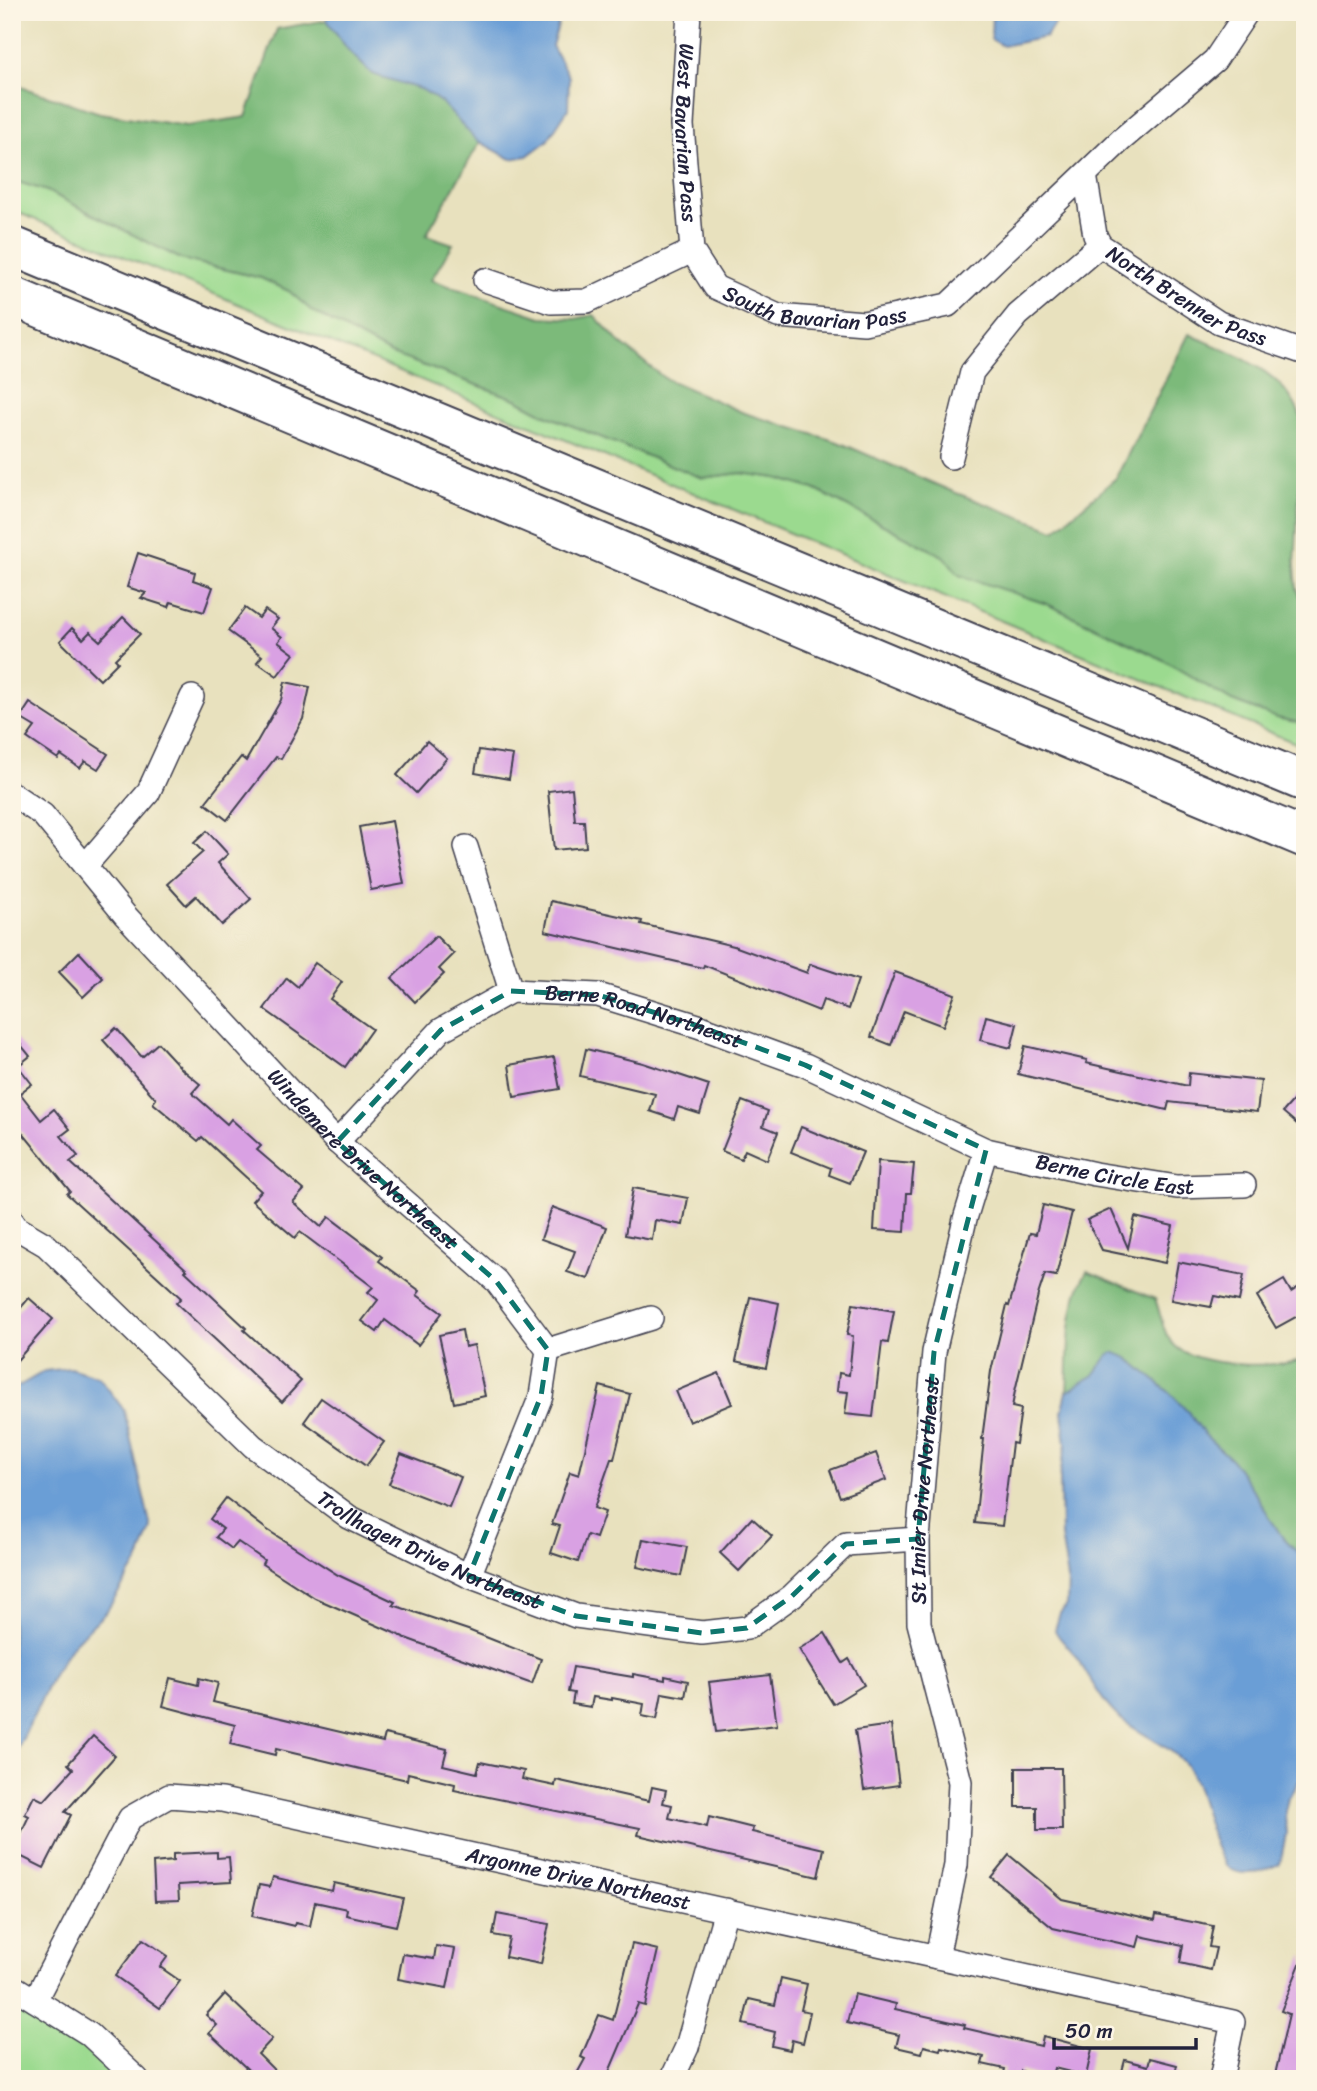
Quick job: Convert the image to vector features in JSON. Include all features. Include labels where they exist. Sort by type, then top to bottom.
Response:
[{"type":"highway","points":[[12,246],[1305,782]]},
{"type":"highway","points":[[12,296],[1305,838]]},
{"type":"street","name":"West Bavarian Pass","points":[[689,12],[682,125],[692,251]]},
{"type":"street","name":"South Bavarian Pass","points":[[692,251],[715,287],[778,316],[864,323],[948,304],[1121,140],[1215,60],[1247,12]]},
{"type":"street","name":"North Brenner Pass","points":[[1085,174],[1095,235],[1100,245],[1219,323],[1305,353]]},
{"type":"street","points":[[951,457],[972,372],[1018,315],[1100,245]]},
{"type":"street","points":[[485,280],[551,302],[587,301],[692,251]]},
{"type":"street","points":[[86,866],[148,793],[192,697]]},
{"type":"street","name":"Windemere Drive Northeast","points":[[12,794],[43,815],[125,915],[337,1142],[496,1281],[548,1350]]},
{"type":"street","points":[[337,1142],[441,1030],[511,991],[466,847]]},
{"type":"street","name":"Berne Road Northeast","points":[[511,991],[598,995],[698,1026],[805,1065],[986,1150]]},
{"type":"street","name":"Berne Circle East","points":[[986,1150],[1095,1174],[1177,1186],[1244,1185]]},
{"type":"street","name":"St Imier Drive Northeast","points":[[937,1957],[956,1866],[960,1782],[919,1623],[918,1539],[934,1352],[965,1219],[986,1150]]},
{"type":"street","name":"Trollhagen Drive Northeast","points":[[14,1228],[46,1245],[253,1446],[349,1517],[469,1576],[576,1616],[702,1633],[747,1628],[792,1596],[846,1544],[918,1539]]},
{"type":"street","points":[[469,1576],[541,1396],[548,1350],[651,1318]]},
{"type":"street","name":"Argonne Drive Northeast","points":[[35,2000],[130,1818],[169,1797],[222,1800],[1233,2022],[1221,2079]]},
{"type":"street","points":[[673,2079],[687,2047],[726,1910]]},
{"type":"street","points":[[12,1986],[89,2034],[137,2079]]},
{"type":"highlighted area","points":[[511,991],[598,995],[698,1026],[805,1065],[986,1150],[934,1352],[918,1539],[846,1544],[792,1596],[747,1628],[702,1633],[576,1616],[469,1576],[541,1396],[548,1350],[496,1281],[337,1142],[441,1030]]},
{"type":"green space","points":[[327,20],[349,51],[372,73],[423,90],[442,103],[480,142],[426,235],[453,244],[431,280],[541,317],[575,319],[594,315],[619,342],[664,378],[744,413],[838,442],[951,491],[1055,530],[1116,478],[1189,334],[1258,367],[1285,391],[1296,406],[1303,424],[1295,565],[1297,588],[1305,608],[1305,724],[1277,718],[1232,701],[1160,658],[1047,604],[959,575],[945,557],[814,489],[776,478],[741,473],[702,478],[548,416],[516,399],[389,353],[312,311],[289,291],[261,278],[181,259],[47,191],[12,180],[12,84],[100,113],[187,126],[246,117],[277,29]]},
{"type":"green space","points":[[12,180],[47,191],[181,259],[261,278],[289,291],[312,311],[389,353],[516,399],[548,416],[702,478],[741,473],[776,478],[814,489],[945,557],[959,575],[1047,604],[1160,658],[1232,701],[1277,718],[1305,724],[1305,747],[12,210]]},
{"type":"green space","points":[[1087,1271],[1155,1299],[1166,1334],[1183,1352],[1236,1364],[1275,1364],[1305,1359],[1305,1515],[1302,1517],[1305,1560],[1280,1534],[1232,1460],[1206,1436],[1170,1393],[1128,1358],[1067,1392],[1072,1314],[1075,1299]]},
{"type":"green space","points":[[12,1998],[87,2040],[130,2079],[12,2079]]},
{"type":"water","points":[[325,12],[562,12],[552,46],[569,77],[568,109],[547,141],[527,156],[511,159],[476,140],[442,103],[423,90],[372,74],[349,51],[327,20]]},
{"type":"water","points":[[992,12],[1062,12],[1046,37],[1003,46],[991,39]]},
{"type":"water","points":[[1113,1352],[1128,1358],[1188,1412],[1206,1436],[1232,1460],[1280,1534],[1305,1560],[1305,1772],[1288,1798],[1285,1812],[1286,1834],[1280,1864],[1261,1871],[1241,1873],[1229,1868],[1223,1861],[1189,1770],[1175,1754],[1129,1725],[1114,1712],[1055,1630],[1060,1613],[1067,1605],[1068,1579],[1061,1536],[1060,1475],[1066,1444],[1062,1412],[1067,1392],[1094,1375]]},
{"type":"water","points":[[70,1368],[99,1377],[124,1410],[151,1528],[139,1560],[106,1612],[73,1644],[53,1675],[12,1761],[12,1390],[45,1371]]},
{"type":"building","points":[[138,553],[195,572],[193,580],[213,587],[204,612],[171,602],[169,607],[141,598],[146,593],[127,587]]},
{"type":"building","points":[[245,608],[259,618],[265,610],[278,619],[271,628],[282,637],[278,642],[294,654],[277,676],[257,662],[262,656],[228,631]]},
{"type":"building","points":[[123,617],[140,634],[115,659],[118,662],[100,680],[60,641],[72,628],[83,639],[90,632],[100,641]]},
{"type":"building","points":[[285,682],[310,687],[303,719],[281,759],[276,757],[227,820],[205,803],[241,757],[246,761],[281,700]]},
{"type":"building","points":[[30,703],[108,754],[98,769],[85,761],[80,768],[61,755],[58,759],[27,738],[35,727],[20,718]]},
{"type":"building","points":[[427,741],[447,758],[416,793],[397,775]]},
{"type":"building","points":[[479,750],[513,755],[509,779],[475,773]]},
{"type":"building","points":[[572,788],[575,821],[584,821],[586,847],[554,850],[548,791]]},
{"type":"building","points":[[392,821],[404,884],[371,890],[359,827]]},
{"type":"building","points":[[207,831],[228,854],[218,863],[251,899],[222,925],[196,896],[186,905],[167,884],[203,852],[194,843]]},
{"type":"building","points":[[551,901],[642,921],[641,924],[734,946],[807,973],[810,964],[858,980],[848,1009],[823,1000],[819,1011],[704,965],[703,968],[545,931]]},
{"type":"building","points":[[436,936],[454,954],[439,969],[444,974],[415,1002],[392,978]]},
{"type":"building","points":[[79,952],[103,978],[83,997],[59,972]]},
{"type":"building","points":[[315,963],[342,982],[330,999],[372,1029],[345,1067],[264,1009],[287,978],[298,987]]},
{"type":"building","points":[[895,972],[955,994],[943,1026],[904,1011],[891,1045],[871,1037]]},
{"type":"building","points":[[986,1016],[1017,1024],[1011,1048],[980,1040]]},
{"type":"building","points":[[116,1028],[142,1057],[158,1043],[200,1084],[192,1093],[227,1124],[231,1119],[261,1146],[257,1150],[304,1190],[293,1202],[321,1227],[329,1217],[382,1257],[379,1261],[420,1291],[417,1295],[442,1313],[418,1345],[385,1320],[377,1332],[362,1321],[378,1300],[368,1292],[373,1287],[300,1232],[295,1238],[252,1201],[261,1191],[202,1137],[198,1141],[153,1103],[156,1099],[103,1040]]},
{"type":"building","points":[[12,1034],[30,1056],[18,1066],[32,1084],[20,1093],[41,1120],[54,1109],[70,1129],[61,1136],[78,1156],[70,1162],[187,1270],[185,1271],[246,1328],[244,1330],[301,1381],[282,1402],[176,1303],[181,1298],[67,1194],[70,1191],[12,1120]]},
{"type":"building","points":[[1025,1046],[1188,1086],[1189,1073],[1261,1081],[1257,1112],[1169,1102],[1167,1110],[1018,1074]]},
{"type":"building","points":[[586,1049],[643,1063],[709,1085],[700,1114],[678,1107],[674,1119],[650,1111],[655,1094],[580,1076]]},
{"type":"building","points":[[554,1057],[560,1089],[514,1097],[509,1065]]},
{"type":"building","points":[[1305,1087],[1305,1131],[1283,1112]]},
{"type":"building","points":[[742,1101],[768,1111],[763,1126],[778,1132],[767,1160],[745,1150],[741,1159],[722,1151]]},
{"type":"building","points":[[801,1127],[863,1152],[850,1183],[829,1175],[831,1168],[791,1152]]},
{"type":"building","points":[[878,1161],[914,1164],[911,1193],[907,1193],[905,1232],[874,1230]]},
{"type":"building","points":[[633,1188],[688,1198],[683,1225],[655,1220],[652,1240],[625,1235]]},
{"type":"building","points":[[1043,1205],[1072,1212],[1056,1276],[1045,1274],[1038,1295],[1015,1391],[1012,1407],[1021,1409],[1016,1444],[1012,1443],[1002,1526],[975,1523],[991,1371],[1007,1305],[1009,1306],[1030,1233],[1036,1234]]},
{"type":"building","points":[[552,1207],[607,1227],[588,1279],[567,1272],[575,1251],[541,1239]]},
{"type":"building","points":[[1111,1209],[1128,1248],[1135,1217],[1173,1226],[1165,1263],[1102,1250],[1087,1220]]},
{"type":"building","points":[[1178,1262],[1244,1275],[1239,1301],[1214,1296],[1211,1307],[1171,1300]]},
{"type":"building","points":[[1284,1280],[1291,1292],[1305,1283],[1305,1312],[1276,1328],[1257,1296]]},
{"type":"building","points":[[750,1297],[779,1303],[766,1368],[736,1361]]},
{"type":"building","points":[[29,1298],[53,1319],[12,1366],[12,1318]]},
{"type":"building","points":[[853,1304],[894,1311],[888,1343],[882,1342],[873,1417],[845,1414],[848,1392],[837,1391],[839,1373],[849,1375],[853,1336],[847,1335]]},
{"type":"building","points":[[462,1330],[465,1347],[474,1345],[485,1396],[454,1403],[439,1335]]},
{"type":"building","points":[[719,1373],[732,1404],[689,1422],[676,1391]]},
{"type":"building","points":[[600,1386],[630,1394],[614,1459],[611,1459],[594,1508],[605,1512],[596,1538],[587,1535],[578,1562],[551,1553],[560,1526],[552,1524],[570,1472],[579,1475]]},
{"type":"building","points":[[321,1398],[384,1442],[366,1466],[304,1422]]},
{"type":"building","points":[[876,1453],[886,1480],[840,1497],[830,1470]]},
{"type":"building","points":[[401,1454],[461,1477],[449,1507],[389,1484]]},
{"type":"building","points":[[226,1498],[266,1529],[338,1575],[395,1602],[393,1605],[468,1630],[541,1659],[532,1684],[408,1639],[315,1598],[262,1564],[264,1560],[238,1542],[232,1549],[216,1537],[223,1529],[210,1519]]},
{"type":"building","points":[[752,1518],[772,1536],[739,1571],[720,1553]]},
{"type":"building","points":[[643,1539],[687,1547],[681,1576],[637,1567]]},
{"type":"building","points":[[825,1633],[843,1663],[849,1659],[864,1685],[833,1704],[799,1649]]},
{"type":"building","points":[[573,1667],[633,1677],[633,1674],[665,1680],[665,1676],[688,1681],[685,1697],[662,1693],[657,1719],[642,1716],[644,1704],[612,1698],[593,1697],[591,1707],[572,1704],[574,1693],[568,1692]]},
{"type":"building","points":[[770,1675],[777,1725],[716,1732],[709,1682]]},
{"type":"building","points":[[170,1678],[198,1685],[199,1678],[218,1683],[213,1702],[383,1742],[385,1734],[447,1749],[443,1765],[477,1773],[480,1762],[524,1771],[522,1779],[555,1786],[556,1780],[649,1801],[652,1787],[666,1790],[663,1803],[672,1805],[669,1818],[707,1827],[709,1817],[753,1828],[752,1832],[824,1849],[818,1877],[638,1835],[640,1828],[454,1790],[455,1784],[408,1773],[407,1780],[276,1749],[275,1755],[230,1744],[235,1725],[163,1706]]},
{"type":"building","points":[[891,1725],[899,1785],[864,1790],[855,1730]]},
{"type":"building","points":[[93,1736],[115,1756],[65,1812],[71,1815],[44,1868],[12,1852],[29,1816],[25,1814],[34,1796],[44,1801],[73,1769],[68,1764]]},
{"type":"building","points":[[1016,1768],[1061,1768],[1062,1830],[1037,1830],[1037,1807],[1016,1807]]},
{"type":"building","points":[[217,1852],[217,1858],[229,1857],[231,1882],[178,1885],[179,1900],[155,1901],[153,1863],[173,1861],[173,1854]]},
{"type":"building","points":[[1009,1855],[1062,1899],[1155,1920],[1156,1915],[1213,1926],[1209,1947],[1216,1948],[1211,1970],[1180,1963],[1183,1945],[1140,1936],[1137,1947],[1053,1928],[991,1877]]},
{"type":"building","points":[[273,1877],[332,1891],[334,1883],[403,1898],[396,1926],[346,1915],[347,1909],[315,1902],[310,1926],[295,1923],[294,1926],[252,1916],[259,1885],[270,1887]]},
{"type":"building","points":[[497,1914],[549,1924],[541,1964],[505,1957],[509,1938],[493,1935]]},
{"type":"building","points":[[143,1939],[168,1956],[160,1967],[180,1981],[160,2008],[115,1976]]},
{"type":"building","points":[[632,1944],[658,1950],[645,2006],[638,2004],[606,2079],[574,2079],[585,2059],[581,2057],[599,2015],[613,2020]]},
{"type":"building","points":[[436,1946],[455,1949],[447,1988],[398,1979],[403,1954],[434,1959]]},
{"type":"building","points":[[1304,1954],[1305,2064],[1301,2079],[1274,2079],[1289,2014],[1281,2011]]},
{"type":"building","points":[[781,1978],[807,1984],[801,2010],[810,2012],[803,2043],[792,2040],[790,2050],[772,2046],[775,2032],[743,2024],[749,1999],[775,2005]]},
{"type":"building","points":[[225,1994],[272,2039],[258,2054],[283,2079],[258,2079],[209,2033],[217,2025],[206,2015]]},
{"type":"building","points":[[854,1994],[896,2004],[895,2009],[1041,2046],[1043,2036],[1092,2049],[1086,2076],[1054,2068],[1051,2079],[1021,2071],[1019,2079],[1011,2079],[1003,2077],[1005,2069],[982,2064],[984,2057],[941,2047],[940,2050],[924,2046],[922,2053],[896,2047],[899,2035],[847,2023]]},
{"type":"building","points":[[1150,2058],[1177,2065],[1177,2079],[1120,2079],[1125,2060],[1148,2066]]}]
